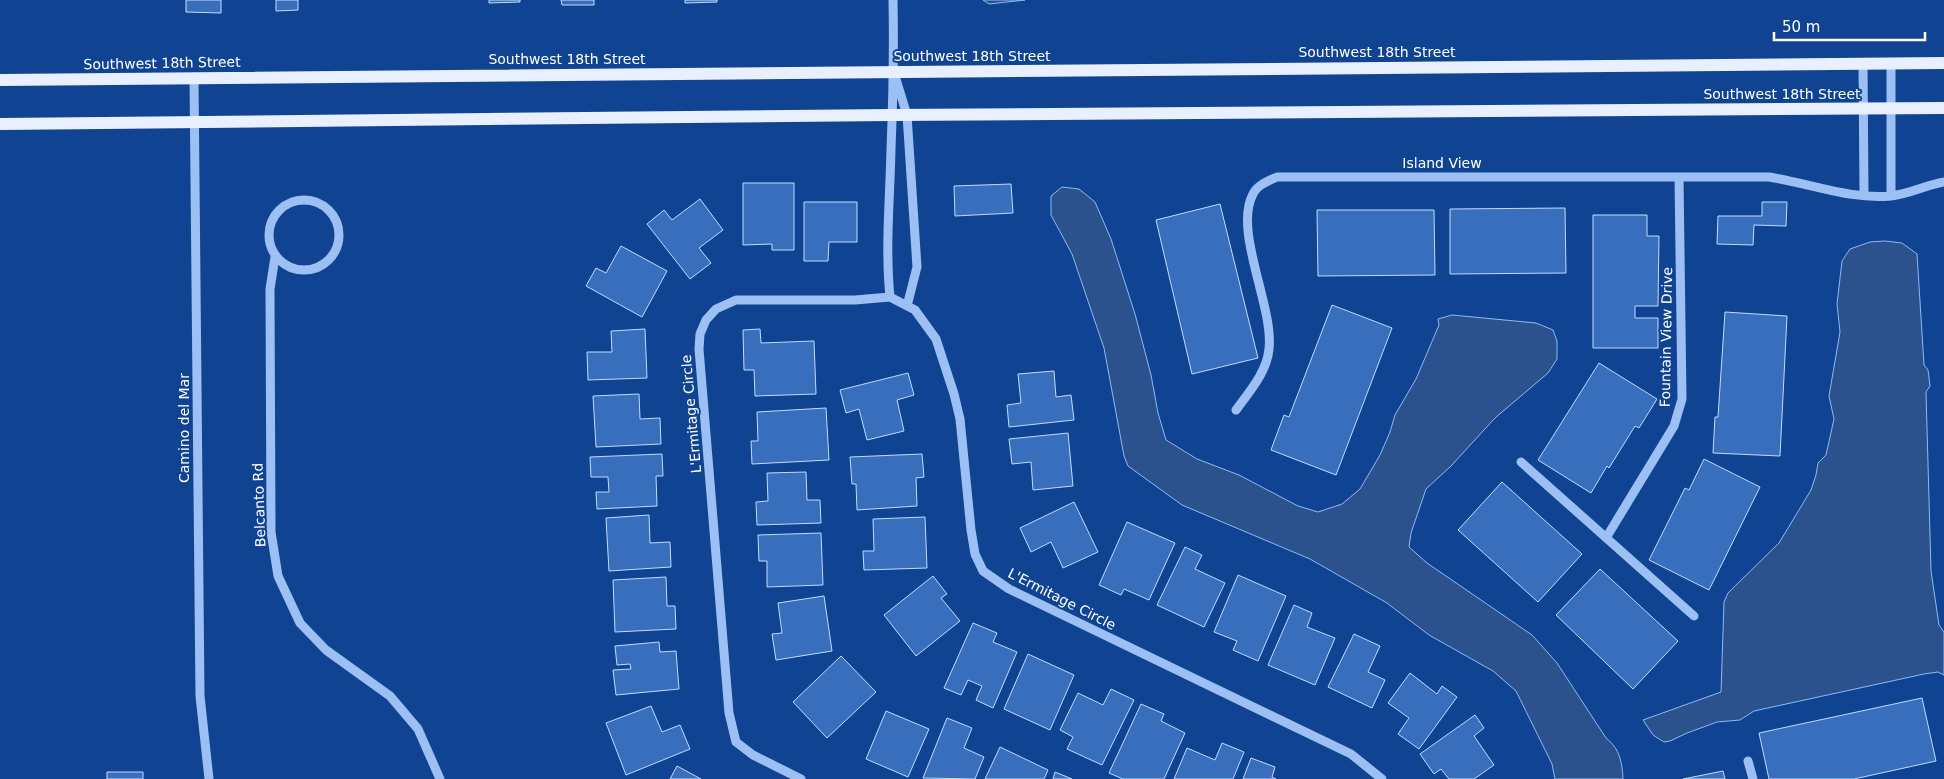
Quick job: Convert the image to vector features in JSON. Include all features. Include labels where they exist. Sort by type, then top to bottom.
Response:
[{"type":"main road","name":"Southwest 18th Street","points":[[0,80],[1944,63]]},
{"type":"main road","name":"Southwest 18th Street","points":[[0,124],[891,115],[1944,108]]},
{"type":"street","points":[[890,297],[887,266],[887,225],[894,71],[893,0]]},
{"type":"street","points":[[1863,63],[1864,195]]},
{"type":"street","points":[[1891,63],[1891,196]]},
{"type":"street","points":[[894,71],[907,115],[917,267],[907,306]]},
{"type":"street","name":"Camino del Mar","points":[[194,77],[200,696],[209,779]]},
{"type":"street","name":"Island View","points":[[1236,410],[1257,380],[1269,351],[1270,337],[1257,268],[1249,238],[1248,208],[1253,193],[1263,182],[1277,177],[1769,177],[1800,182],[1840,193],[1891,196],[1944,182]]},
{"type":"street","name":"Fountain View Drive","points":[[1606,538],[1674,426],[1682,399],[1680,177]]},
{"type":"street","name":"Belcanto Rd","points":[[276,256],[285,265],[296,269],[307,270],[318,267],[328,261],[335,252],[339,231],[336,220],[330,210],[310,200],[299,200],[287,204],[277,211],[268,233],[270,246],[276,256],[270,288],[271,532],[278,576],[300,622],[326,650],[390,696],[418,729],[440,779]]},
{"type":"street","name":"L'Ermitage Circle","points":[[801,779],[753,755],[736,742],[729,713],[699,349],[700,334],[706,320],[716,309],[736,300],[855,300],[890,297],[915,310],[936,339],[954,394],[960,419],[970,530],[975,554],[983,571],[1009,589],[1351,754],[1382,779]]},
{"type":"street","points":[[1521,462],[1694,616]]},
{"type":"street","points":[[1748,761],[1753,779]]},
{"type":"water","points":[[983,0],[1025,0],[989,4]]},
{"type":"water","points":[[1062,187],[1079,189],[1095,202],[1111,239],[1135,314],[1166,440],[1197,459],[1239,475],[1298,506],[1318,512],[1342,504],[1360,489],[1380,455],[1395,415],[1416,379],[1439,325],[1438,319],[1452,315],[1536,323],[1553,330],[1557,341],[1557,359],[1548,373],[1495,418],[1451,466],[1426,489],[1411,533],[1409,547],[1427,563],[1532,635],[1557,663],[1606,738],[1617,751],[1621,761],[1623,779],[1555,779],[1552,764],[1516,691],[1493,671],[1429,635],[1387,603],[1310,559],[1182,505],[1128,466],[1124,456],[1104,348],[1072,254],[1051,215],[1051,196]]},
{"type":"water","points":[[1870,242],[1902,243],[1917,254],[1924,365],[1928,370],[1930,386],[1926,392],[1931,571],[1939,625],[1944,632],[1944,675],[1938,672],[1924,674],[1754,711],[1740,720],[1717,722],[1664,742],[1653,735],[1643,720],[1721,692],[1724,602],[1728,593],[1779,543],[1811,490],[1818,463],[1826,455],[1834,419],[1829,396],[1840,332],[1837,304],[1842,261],[1850,249]]},
{"type":"building","points":[[186,0],[221,0],[221,13],[186,12]]},
{"type":"building","points":[[276,0],[298,0],[298,10],[276,11]]},
{"type":"building","points":[[489,0],[520,0],[520,2],[489,3]]},
{"type":"building","points":[[561,0],[594,0],[594,5],[562,5]]},
{"type":"building","points":[[685,0],[717,0],[717,2],[685,3]]},
{"type":"building","points":[[743,183],[794,183],[794,250],[772,250],[772,244],[743,245]]},
{"type":"building","points":[[1011,184],[1013,213],[955,216],[954,186]]},
{"type":"building","points":[[700,199],[723,230],[699,248],[711,263],[690,279],[647,224],[664,210],[672,220]]},
{"type":"building","points":[[804,202],[857,202],[857,242],[829,242],[828,261],[804,261]]},
{"type":"building","points":[[1762,202],[1787,202],[1786,226],[1754,225],[1753,245],[1717,244],[1718,216],[1762,216]]},
{"type":"building","points":[[1220,204],[1258,358],[1192,374],[1156,220]]},
{"type":"building","points":[[1565,208],[1566,273],[1450,274],[1450,209]]},
{"type":"building","points":[[1317,210],[1434,210],[1435,275],[1318,276]]},
{"type":"building","points":[[1593,215],[1647,215],[1647,236],[1659,236],[1658,306],[1635,306],[1635,318],[1658,318],[1658,348],[1593,348]]},
{"type":"building","points":[[621,246],[667,271],[642,317],[586,286],[596,268],[606,273]]},
{"type":"building","points":[[1332,305],[1392,328],[1336,475],[1271,450],[1284,415],[1289,417]]},
{"type":"building","points":[[1725,312],[1787,316],[1780,456],[1713,453],[1715,417],[1718,417]]},
{"type":"building","points":[[645,329],[647,378],[588,380],[587,352],[612,352],[611,331]]},
{"type":"building","points":[[760,329],[761,343],[814,341],[816,394],[755,396],[754,370],[744,370],[743,330]]},
{"type":"building","points":[[1599,363],[1657,399],[1639,428],[1635,426],[1591,493],[1538,460]]},
{"type":"building","points":[[1054,371],[1056,397],[1071,395],[1074,420],[1009,427],[1007,405],[1021,403],[1018,374]]},
{"type":"building","points":[[908,373],[914,395],[897,400],[904,431],[867,440],[859,409],[846,413],[840,390]]},
{"type":"building","points":[[639,394],[640,419],[660,418],[661,444],[596,447],[593,396]]},
{"type":"building","points":[[826,408],[829,460],[752,464],[751,441],[758,441],[757,412]]},
{"type":"building","points":[[1068,433],[1073,486],[1033,490],[1031,462],[1012,464],[1009,439]]},
{"type":"building","points":[[662,454],[663,476],[656,476],[657,506],[597,509],[596,492],[609,492],[608,477],[591,477],[590,457]]},
{"type":"building","points":[[922,454],[924,477],[916,478],[917,506],[857,510],[856,484],[852,484],[850,457]]},
{"type":"building","points":[[1704,459],[1760,487],[1709,590],[1649,560],[1685,488],[1689,490]]},
{"type":"building","points":[[806,472],[807,500],[820,500],[821,523],[757,525],[756,502],[768,501],[767,473]]},
{"type":"building","points":[[1502,482],[1582,554],[1538,602],[1458,530]]},
{"type":"building","points":[[1074,502],[1098,552],[1063,568],[1051,542],[1031,552],[1020,528]]},
{"type":"building","points":[[649,515],[650,543],[670,542],[671,567],[609,571],[606,518]]},
{"type":"building","points":[[925,517],[927,568],[864,570],[863,551],[874,551],[873,519]]},
{"type":"building","points":[[1127,522],[1175,543],[1149,600],[1124,589],[1121,595],[1099,585]]},
{"type":"building","points":[[821,533],[823,585],[767,587],[767,561],[759,561],[758,535]]},
{"type":"building","points":[[1185,547],[1202,555],[1195,569],[1225,583],[1204,627],[1157,605]]},
{"type":"building","points":[[1600,569],[1678,641],[1633,689],[1556,615]]},
{"type":"building","points":[[1238,575],[1286,596],[1258,661],[1233,650],[1237,641],[1214,632]]},
{"type":"building","points":[[933,576],[947,594],[941,598],[960,621],[916,656],[884,615]]},
{"type":"building","points":[[666,577],[667,606],[675,606],[676,629],[615,632],[613,580]]},
{"type":"building","points":[[824,596],[832,651],[776,660],[772,634],[782,633],[778,603]]},
{"type":"building","points":[[1294,605],[1312,613],[1307,627],[1335,638],[1315,685],[1268,665]]},
{"type":"building","points":[[973,623],[997,633],[993,642],[1017,652],[993,708],[976,700],[982,686],[968,680],[961,695],[944,688]]},
{"type":"building","points":[[1354,634],[1380,646],[1368,672],[1385,680],[1372,708],[1328,687]]},
{"type":"building","points":[[659,642],[660,652],[676,651],[679,689],[616,695],[613,670],[631,669],[630,664],[617,665],[615,646]]},
{"type":"building","points":[[1028,654],[1074,675],[1050,730],[1004,709]]},
{"type":"building","points":[[841,656],[876,692],[827,738],[793,702]]},
{"type":"building","points":[[1410,673],[1437,694],[1442,686],[1457,697],[1419,749],[1398,734],[1409,718],[1388,703]]},
{"type":"building","points":[[1111,689],[1134,700],[1102,765],[1067,749],[1073,737],[1060,730],[1078,693],[1103,705]]},
{"type":"building","points":[[1922,698],[1936,761],[1854,779],[1769,779],[1759,733]]},
{"type":"building","points":[[1141,704],[1164,714],[1161,721],[1185,733],[1164,779],[1123,779],[1109,773]]},
{"type":"building","points":[[651,706],[662,732],[680,725],[690,749],[626,775],[606,723]]},
{"type":"building","points":[[886,711],[929,729],[908,777],[866,759]]},
{"type":"building","points":[[1475,715],[1484,728],[1474,736],[1494,765],[1474,779],[1449,779],[1441,769],[1434,774],[1420,754]]},
{"type":"building","points":[[947,718],[972,728],[964,748],[984,757],[975,779],[923,778]]},
{"type":"building","points":[[1222,743],[1244,752],[1233,779],[1174,779],[1187,748],[1215,760]]},
{"type":"building","points":[[1000,747],[1048,770],[1044,779],[985,779]]},
{"type":"building","points":[[1251,758],[1275,767],[1272,777],[1276,779],[1243,779]]},
{"type":"building","points":[[677,766],[701,779],[670,779]]},
{"type":"building","points":[[1723,771],[1725,779],[1683,779]]},
{"type":"building","points":[[107,772],[143,772],[143,779],[107,779]]},
{"type":"building","points":[[1055,772],[1072,779],[1053,779]]}]
